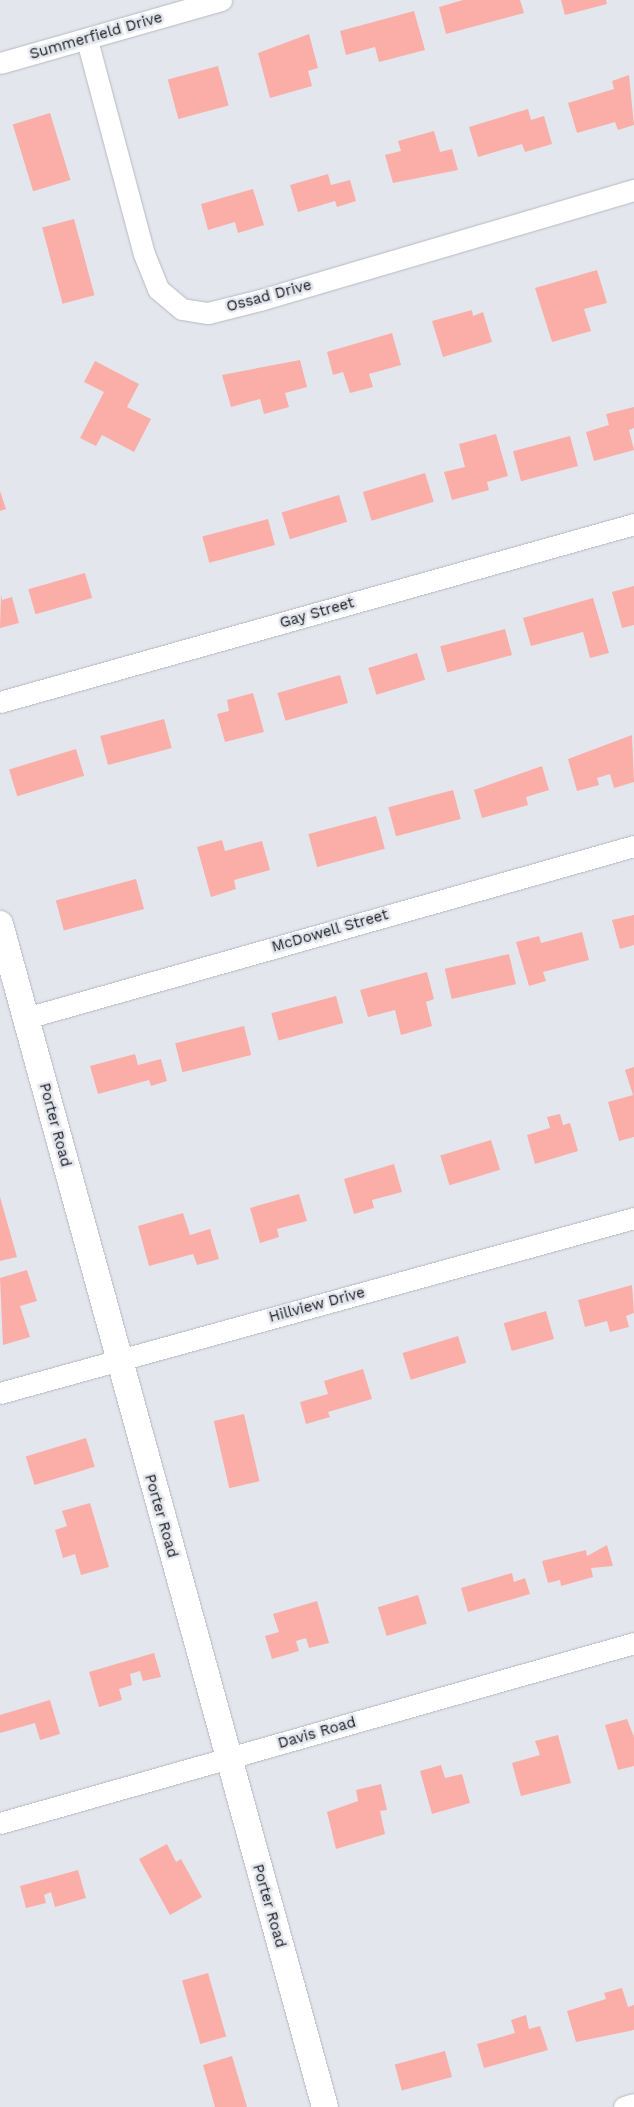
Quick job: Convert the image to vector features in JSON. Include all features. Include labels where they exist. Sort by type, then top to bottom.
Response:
[{"type":"street","name":"Summerfield Drive","points":[[0,63],[87,40],[221,0]]},
{"type":"street","name":"Ossad Drive","points":[[87,40],[144,254],[158,289],[182,309],[208,313],[260,300],[634,190]]},
{"type":"street","name":"Gay Street","points":[[0,702],[634,524]]},
{"type":"street","name":"McDowell Street","points":[[26,1018],[634,846]]},
{"type":"street","name":"Porter Road","points":[[0,924],[6,967],[26,1018],[117,1360],[325,2107]]},
{"type":"street","name":"Hillview Drive","points":[[0,1393],[634,1218]]},
{"type":"street","name":"Davis Road","points":[[0,1823],[634,1643]]},
{"type":"street","points":[[624,2107],[634,2104]]},
{"type":"building","points":[[463,0],[520,0],[524,13],[446,34],[439,7]]},
{"type":"building","points":[[561,0],[606,0],[607,4],[565,15]]},
{"type":"building","points":[[414,11],[425,50],[379,62],[375,47],[346,55],[340,31]]},
{"type":"building","points":[[309,34],[318,68],[308,71],[312,86],[270,98],[258,53]]},
{"type":"building","points":[[218,66],[229,106],[178,119],[168,79]]},
{"type":"building","points":[[629,75],[634,125],[618,130],[615,122],[577,133],[568,103],[614,89],[612,81]]},
{"type":"building","points":[[528,109],[531,120],[544,116],[552,144],[525,152],[522,144],[478,157],[469,127]]},
{"type":"building","points":[[50,113],[70,180],[33,191],[13,124]]},
{"type":"building","points":[[434,131],[440,152],[452,149],[458,170],[393,183],[385,155],[401,151],[398,141]]},
{"type":"building","points":[[328,174],[331,185],[350,180],[356,201],[337,207],[335,201],[298,212],[290,185]]},
{"type":"building","points":[[253,189],[264,225],[238,233],[235,222],[208,230],[201,204]]},
{"type":"building","points":[[74,219],[94,295],[63,304],[42,228]]},
{"type":"building","points":[[597,270],[607,303],[584,309],[591,331],[552,342],[535,288]]},
{"type":"building","points":[[472,310],[473,316],[483,312],[492,342],[443,357],[432,321]]},
{"type":"building","points":[[392,333],[401,365],[369,374],[373,387],[350,393],[343,372],[333,375],[327,352]]},
{"type":"building","points":[[300,360],[307,387],[285,393],[289,407],[264,414],[260,399],[231,407],[222,375]]},
{"type":"building","points":[[95,361],[139,384],[127,407],[151,419],[134,452],[102,435],[96,446],[80,438],[104,392],[84,382]]},
{"type":"building","points":[[634,407],[634,428],[629,430],[634,450],[594,461],[586,432],[609,425],[606,414]]},
{"type":"building","points":[[496,434],[508,476],[487,482],[489,490],[452,500],[444,472],[465,467],[459,444]]},
{"type":"building","points":[[570,436],[578,466],[521,481],[513,451]]},
{"type":"building","points":[[425,473],[434,502],[372,521],[363,492]]},
{"type":"building","points":[[0,491],[6,509],[0,511]]},
{"type":"building","points":[[339,495],[347,522],[290,539],[282,513]]},
{"type":"building","points":[[268,519],[275,545],[209,563],[202,537]]},
{"type":"building","points":[[85,573],[92,598],[35,614],[28,589]]},
{"type":"building","points":[[634,586],[634,625],[622,628],[612,592]]},
{"type":"building","points":[[1,594],[2,600],[12,597],[19,623],[0,628]]},
{"type":"building","points":[[593,598],[609,653],[590,658],[583,632],[531,646],[523,618]]},
{"type":"building","points":[[505,629],[512,655],[447,672],[440,646]]},
{"type":"building","points":[[417,653],[425,680],[376,695],[368,668]]},
{"type":"building","points":[[340,675],[348,703],[286,721],[278,693]]},
{"type":"building","points":[[253,693],[264,732],[225,742],[217,714],[229,711],[227,700]]},
{"type":"building","points":[[164,719],[172,748],[108,765],[100,736]]},
{"type":"building","points":[[632,735],[634,782],[614,788],[610,774],[597,778],[599,785],[577,791],[568,759]]},
{"type":"building","points":[[76,749],[84,776],[17,796],[9,769]]},
{"type":"building","points":[[542,766],[549,790],[526,797],[528,805],[482,818],[474,790]]},
{"type":"building","points":[[453,790],[461,819],[396,836],[388,807]]},
{"type":"building","points":[[376,816],[385,849],[317,867],[308,834]]},
{"type":"building","points":[[222,840],[225,851],[262,841],[270,870],[234,880],[236,889],[211,897],[197,847]]},
{"type":"building","points":[[136,879],[144,909],[64,930],[56,900]]},
{"type":"building","points":[[634,915],[634,945],[620,949],[612,920]]},
{"type":"building","points":[[582,932],[589,960],[543,972],[546,981],[529,986],[516,942],[539,936],[541,943]]},
{"type":"building","points":[[509,954],[516,984],[452,999],[445,969]]},
{"type":"building","points":[[427,972],[434,999],[426,1002],[432,1026],[401,1035],[395,1010],[368,1017],[360,990]]},
{"type":"building","points":[[336,996],[343,1023],[279,1040],[271,1013]]},
{"type":"building","points":[[244,1026],[251,1055],[182,1072],[175,1043]]},
{"type":"building","points":[[135,1054],[138,1065],[161,1059],[167,1081],[151,1086],[149,1080],[98,1094],[90,1066]]},
{"type":"building","points":[[634,1067],[634,1137],[619,1141],[608,1102],[633,1095],[625,1070]]},
{"type":"building","points":[[560,1114],[563,1125],[570,1123],[578,1151],[535,1164],[527,1135],[550,1128],[547,1117]]},
{"type":"building","points":[[491,1140],[500,1170],[449,1185],[440,1155]]},
{"type":"building","points":[[394,1164],[402,1192],[372,1200],[374,1208],[354,1214],[344,1179]]},
{"type":"building","points":[[299,1194],[307,1221],[277,1229],[279,1237],[260,1243],[250,1208]]},
{"type":"building","points":[[0,1197],[17,1257],[0,1261]]},
{"type":"building","points":[[183,1213],[190,1235],[210,1229],[219,1259],[197,1265],[193,1254],[149,1266],[138,1226]]},
{"type":"building","points":[[27,1270],[37,1301],[20,1306],[30,1337],[3,1345],[0,1278]]},
{"type":"building","points":[[632,1285],[634,1313],[626,1316],[629,1327],[610,1332],[607,1321],[585,1327],[578,1300]]},
{"type":"building","points":[[546,1311],[554,1339],[512,1351],[504,1323]]},
{"type":"building","points":[[458,1336],[466,1363],[411,1380],[403,1353]]},
{"type":"building","points":[[363,1369],[372,1399],[328,1412],[330,1417],[306,1424],[300,1402],[328,1394],[324,1381]]},
{"type":"building","points":[[244,1414],[260,1481],[229,1488],[214,1421]]},
{"type":"building","points":[[86,1438],[95,1467],[35,1485],[26,1456]]},
{"type":"building","points":[[90,1503],[109,1567],[81,1575],[75,1554],[63,1558],[55,1530],[67,1526],[62,1511]]},
{"type":"building","points":[[607,1545],[613,1566],[591,1568],[593,1577],[561,1586],[560,1580],[548,1583],[542,1561],[586,1550],[587,1556]]},
{"type":"building","points":[[512,1573],[514,1582],[525,1578],[530,1594],[468,1612],[461,1588]]},
{"type":"building","points":[[418,1595],[427,1624],[387,1636],[378,1607]]},
{"type":"building","points":[[317,1601],[329,1643],[309,1648],[306,1638],[296,1641],[299,1651],[272,1659],[265,1636],[279,1632],[273,1614]]},
{"type":"building","points":[[154,1653],[161,1677],[143,1681],[140,1671],[130,1674],[132,1685],[119,1689],[122,1700],[99,1707],[89,1672]]},
{"type":"building","points":[[50,1700],[60,1734],[40,1740],[35,1723],[0,1733],[0,1715]]},
{"type":"building","points":[[627,1719],[634,1737],[634,1766],[618,1770],[605,1725]]},
{"type":"building","points":[[558,1735],[571,1783],[521,1796],[512,1763],[540,1755],[535,1741]]},
{"type":"building","points":[[441,1765],[445,1778],[462,1774],[470,1803],[432,1814],[420,1771]]},
{"type":"building","points":[[381,1784],[387,1810],[380,1811],[385,1834],[336,1849],[327,1812],[358,1801],[356,1790]]},
{"type":"building","points":[[167,1844],[176,1862],[181,1859],[202,1897],[170,1915],[139,1859]]},
{"type":"building","points":[[78,1870],[86,1898],[55,1907],[51,1892],[44,1895],[46,1903],[26,1908],[20,1886]]},
{"type":"building","points":[[208,1973],[226,2036],[200,2044],[182,1980]]},
{"type":"building","points":[[622,1988],[628,2007],[634,2005],[634,2030],[576,2042],[567,2011],[606,1999],[604,1993]]},
{"type":"building","points":[[526,2015],[529,2029],[540,2026],[548,2050],[484,2068],[477,2044],[515,2033],[511,2020]]},
{"type":"building","points":[[445,2051],[452,2077],[402,2091],[395,2064]]},
{"type":"building","points":[[232,2056],[247,2107],[215,2107],[203,2065]]}]
